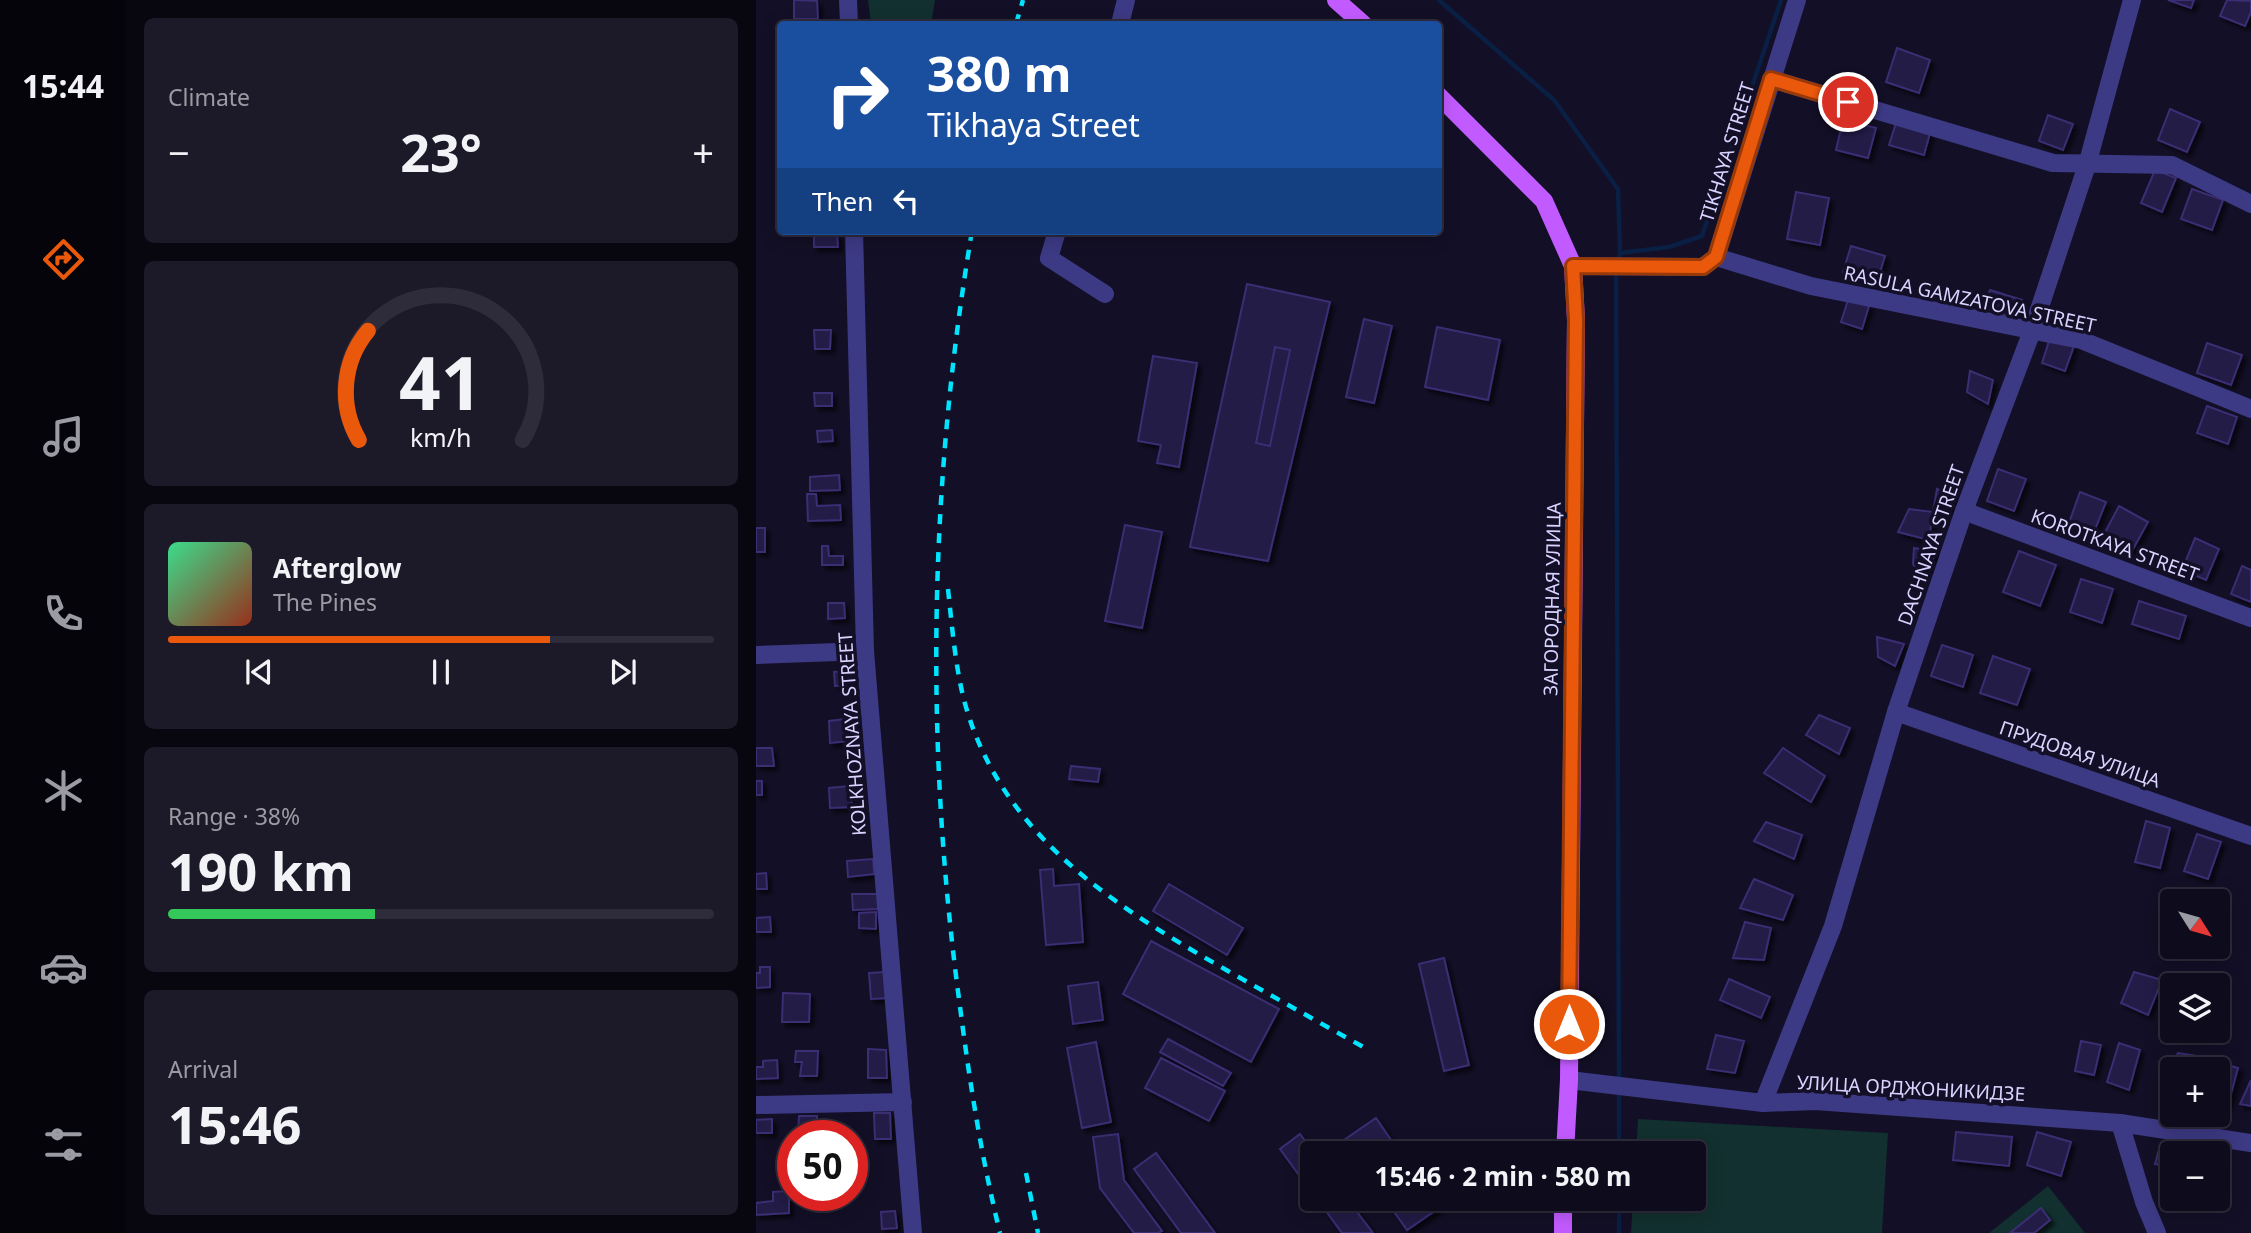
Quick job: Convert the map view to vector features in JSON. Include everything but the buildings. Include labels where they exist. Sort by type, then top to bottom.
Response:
[{"type":"main road","points":[[1336,0],[1360,21]]},
{"type":"main road","name":"ЗАГОРОДНАЯ УЛИЦА","points":[[1442,98],[1544,201],[1573,266],[1576,320],[1569,1080],[1566,1141]]},
{"type":"main road","points":[[1563,1211],[1563,1233]]},
{"type":"street","points":[[848,0],[849,21]]},
{"type":"street","points":[[1121,21],[1126,0]]},
{"type":"street","name":"TIKHAYA STREET","points":[[1716,257],[1797,0]]},
{"type":"street","name":"DACHNAYA STREET","points":[[1763,1103],[1833,926],[1896,712],[1964,512],[2032,331],[2087,165],[2133,0]]},
{"type":"street","points":[[1771,79],[2053,163],[2172,165],[2251,204]]},
{"type":"street","name":"KOLKHOZNAYA STREET","points":[[854,235],[865,651],[913,1233]]},
{"type":"street","points":[[1056,235],[1049,258],[1105,294]]},
{"type":"street","points":[[1573,266],[1703,267],[1716,257]]},
{"type":"street","name":"RASULA GAMZATOVA STREET","points":[[1716,257],[1811,286],[2081,340],[2251,408]]},
{"type":"street","name":"KOROTKAYA STREET","points":[[1964,512],[2251,618]]},
{"type":"street","points":[[756,655],[865,651]]},
{"type":"street","name":"ПРУДОВАЯ УЛИЦА","points":[[1896,712],[2251,836]]},
{"type":"street","name":"УЛИЦА ОРДЖОНИКИДЗЕ","points":[[1569,1080],[1763,1103],[1815,1101],[2120,1123],[2251,1143]]},
{"type":"street","points":[[756,1105],[903,1102]]},
{"type":"street","points":[[2120,1123],[2144,1202],[2157,1233]]},
{"type":"green space","points":[[868,0],[935,0],[932,21],[871,21]]},
{"type":"green space","points":[[1638,1119],[1888,1133],[1882,1233],[1631,1233],[1632,1211],[1706,1211],[1706,1141],[1637,1141]]},
{"type":"green space","points":[[2048,1186],[2085,1233],[1989,1233]]},
{"type":"waterway","points":[[1439,0],[1554,100],[1618,189],[1618,261]]},
{"type":"waterway","points":[[1620,253],[1669,247],[1702,236],[1781,0]]},
{"type":"waterway","points":[[1616,270],[1619,1080]]},
{"type":"waterway","points":[[1619,1089],[1619,1141]]},
{"type":"waterway","points":[[1619,1211],[1619,1233]]},
{"type":"railway","points":[[1017,21],[1023,0]]},
{"type":"railway","points":[[971,235],[947,422],[940,518],[937,711],[948,903],[959,999],[976,1117],[1000,1233]]},
{"type":"railway","points":[[948,589],[961,686],[981,748],[1004,790],[1033,828],[1067,862],[1144,920],[1367,1049]]},
{"type":"railway","points":[[1026,1173],[1038,1233]]},
{"type":"route","points":[[1569,1024],[1576,320],[1573,266],[1703,267],[1716,257],[1771,79],[1848,102]]}]
